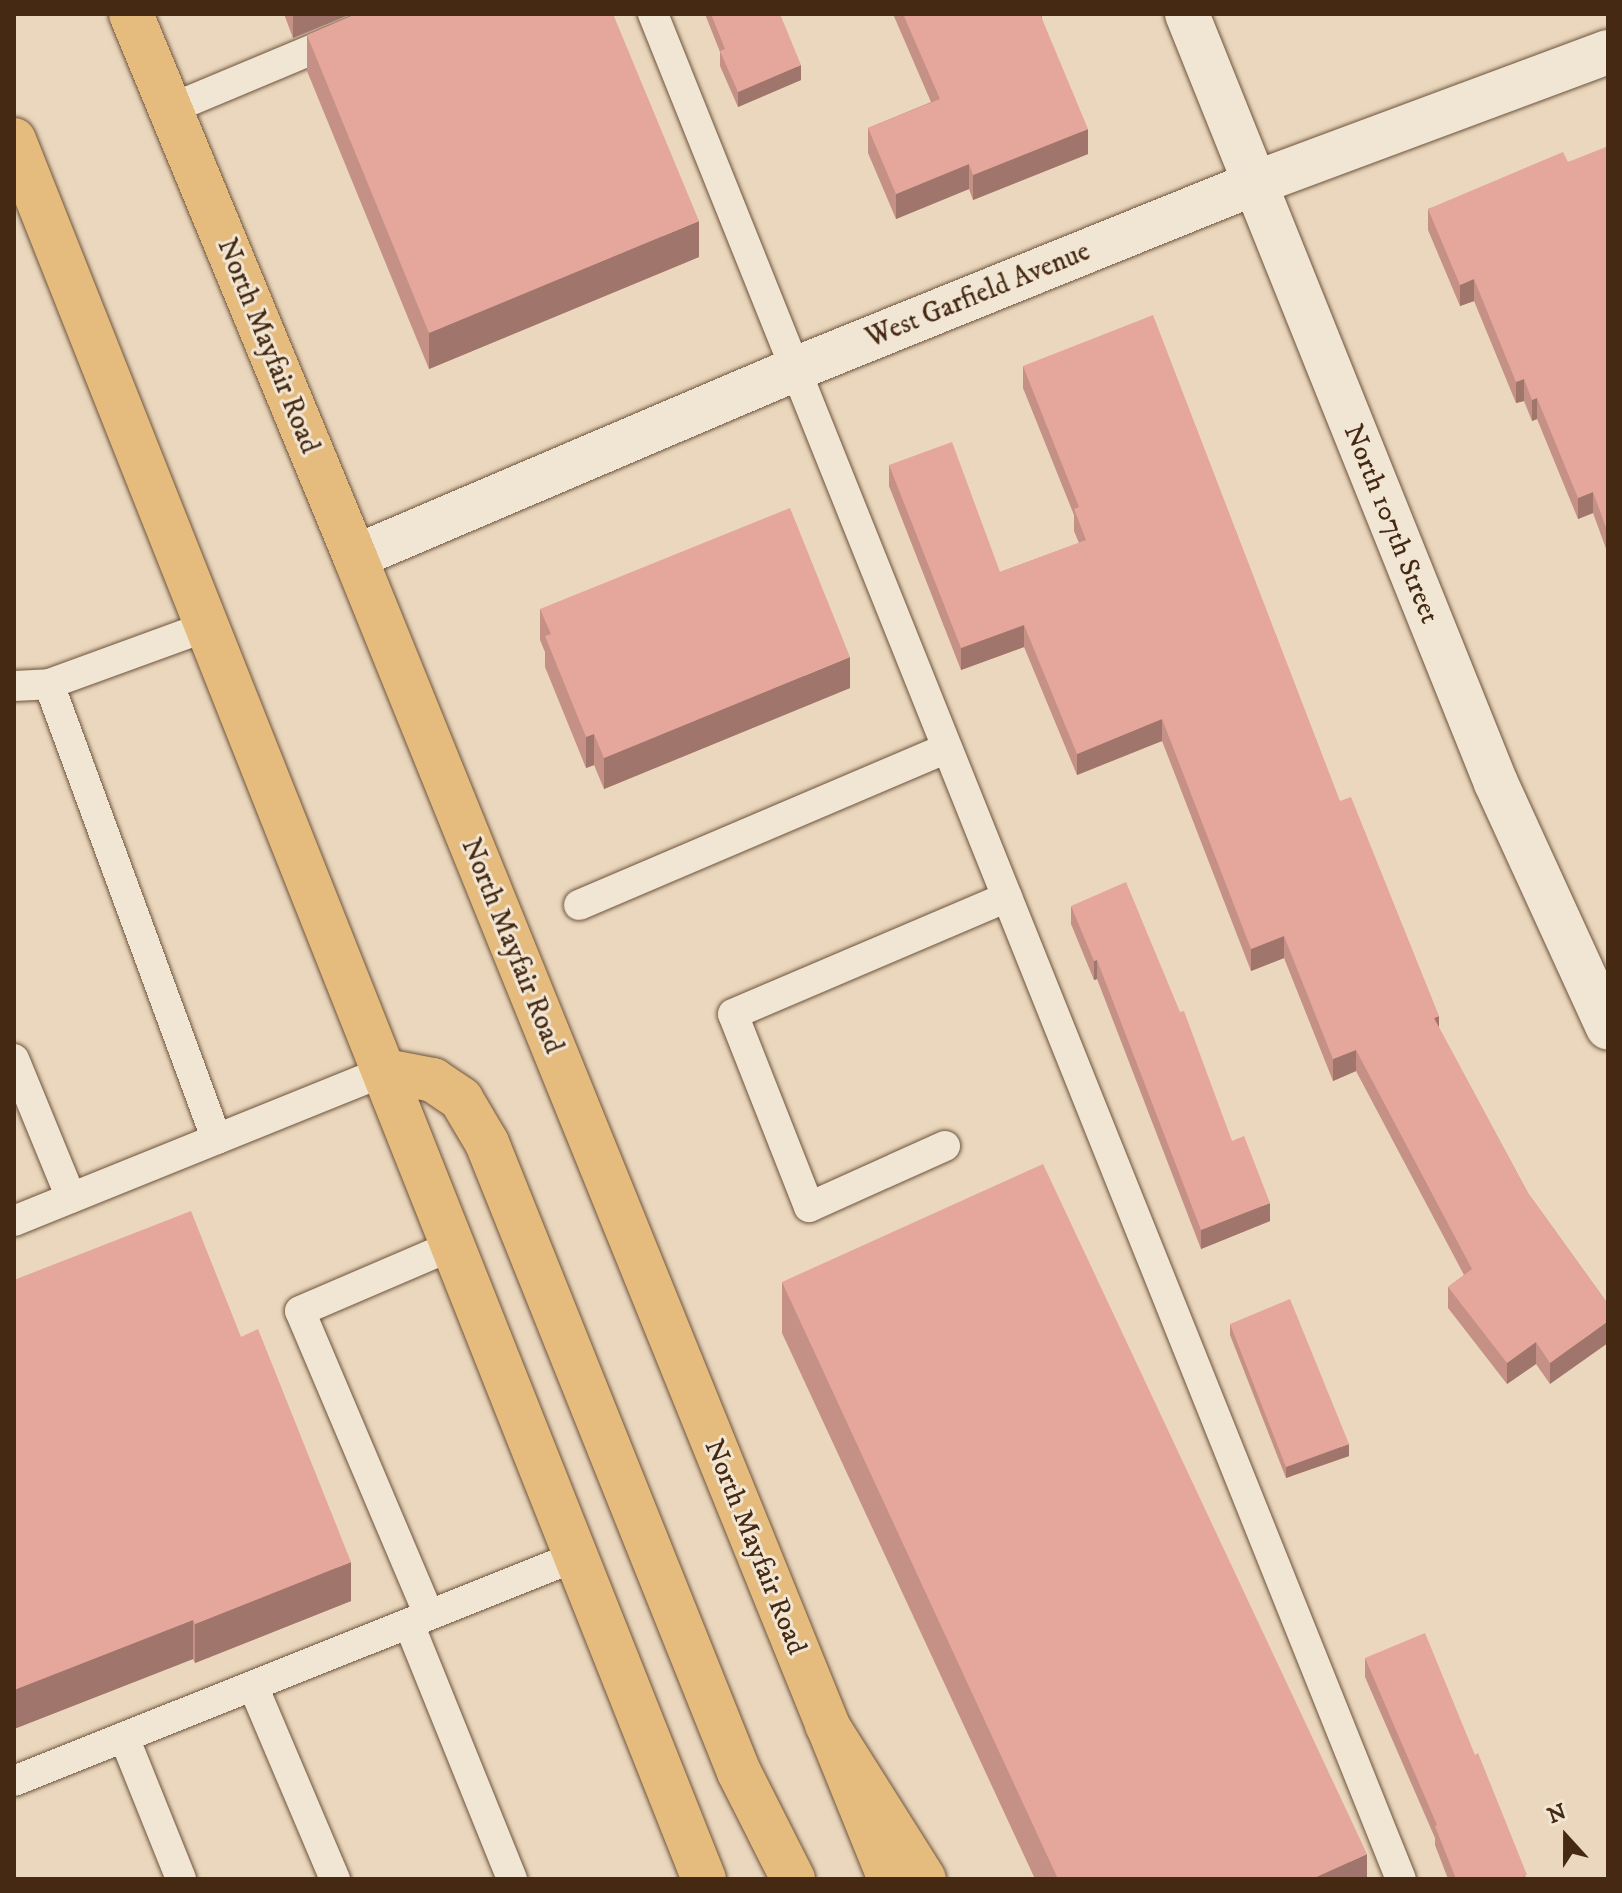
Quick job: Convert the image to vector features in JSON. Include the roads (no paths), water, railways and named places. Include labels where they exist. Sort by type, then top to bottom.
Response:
[{"type":"main road","name":"North Mayfair Road","points":[[131,14],[355,557],[890,1879]]},
{"type":"main road","points":[[14,140],[208,626],[222,671],[386,1071],[704,1879]]},
{"type":"main road","points":[[386,1071],[433,1080],[461,1099],[487,1143],[739,1772],[793,1879]]},
{"type":"main road","points":[[827,1725],[924,1879]]},
{"type":"street","name":"North 107th Street","points":[[1187,14],[1496,783],[1608,1028]]},
{"type":"street","name":"West Garfield Avenue","points":[[355,557],[795,369],[1253,184],[1608,52]]},
{"type":"lane","points":[[170,109],[397,14]]},
{"type":"lane","points":[[653,14],[1401,1879]]},
{"type":"lane","points":[[14,686],[49,684],[208,626]]},
{"type":"lane","points":[[49,684],[216,1139]]},
{"type":"lane","points":[[579,905],[947,748]]},
{"type":"lane","points":[[945,1146],[809,1207],[733,1014],[1007,897]]},
{"type":"lane","points":[[14,1059],[71,1198]]},
{"type":"lane","points":[[14,1221],[386,1071]]},
{"type":"lane","points":[[454,1245],[300,1311],[419,1619],[512,1879]]},
{"type":"lane","points":[[14,1781],[577,1556]]},
{"type":"lane","points":[[253,1686],[335,1879]]},
{"type":"lane","points":[[124,1737],[181,1879]]}]
